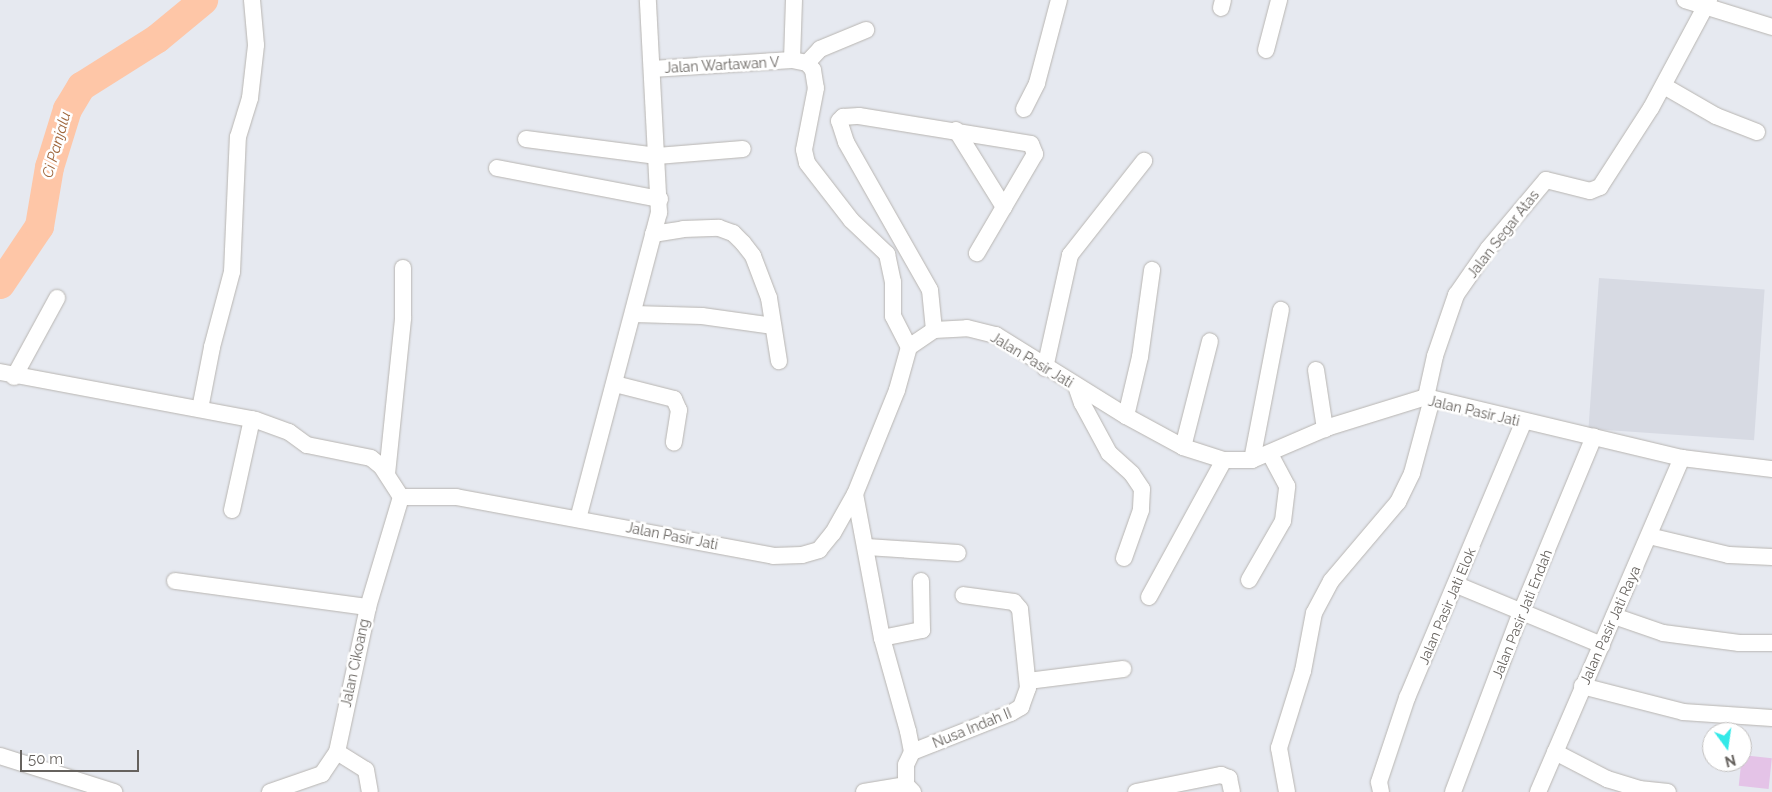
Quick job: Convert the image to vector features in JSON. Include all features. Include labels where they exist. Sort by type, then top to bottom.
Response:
[{"type":"street","points":[[200,409],[212,347],[232,272],[238,137],[250,98],[256,45],[252,0]]},
{"type":"street","points":[[578,519],[634,314],[660,199],[648,0]]},
{"type":"street","points":[[794,0],[800,62]]},
{"type":"street","points":[[1024,109],[1037,83],[1059,0]]},
{"type":"street","points":[[1266,50],[1279,0]]},
{"type":"street","points":[[1685,0],[1708,4],[1772,27]]},
{"type":"street","name":"Jalan Segar Atas","points":[[1429,398],[1435,356],[1456,295],[1488,249],[1546,180],[1590,191],[1600,187],[1664,86],[1708,4]]},
{"type":"street","points":[[800,62],[820,49],[866,30]]},
{"type":"street","points":[[800,62],[813,70],[816,88],[804,150],[807,162],[851,220],[887,254],[893,282],[894,316],[909,347],[934,330],[930,290],[846,142],[839,121],[843,117],[859,116],[956,130],[1030,144],[1034,148],[1035,154],[977,252]]},
{"type":"street","name":"Jalan Wartawan V","points":[[652,69],[800,62]]},
{"type":"street","points":[[1664,86],[1716,116],[1757,132]]},
{"type":"street","points":[[956,130],[1004,207]]},
{"type":"street","points":[[526,139],[657,156],[743,149]]},
{"type":"street","points":[[1045,368],[1070,255],[1144,161]]},
{"type":"street","points":[[496,168],[660,199]]},
{"type":"street","points":[[653,234],[702,228],[733,233],[743,242],[759,269],[774,326],[779,361]]},
{"type":"street","points":[[387,474],[403,318],[403,268]]},
{"type":"street","points":[[1126,416],[1140,357],[1152,270]]},
{"type":"street","points":[[57,298],[7,374],[252,419],[289,432],[307,445],[371,458],[387,474],[401,497]]},
{"type":"street","points":[[1252,460],[1281,310]]},
{"type":"street","points":[[634,314],[702,316],[774,326]]},
{"type":"street","name":"Jalan Pasir Jati","points":[[934,330],[967,328],[996,335],[1045,368],[1126,416],[1183,447],[1224,460],[1252,460],[1270,454],[1325,429],[1429,398],[1523,422],[1682,458],[1772,469]]},
{"type":"street","points":[[1183,447],[1210,341]]},
{"type":"street","name":"Jalan Pasir Jati","points":[[401,497],[456,497],[773,556],[802,555],[819,550],[855,494],[897,390],[909,347]]},
{"type":"street","points":[[1316,370],[1325,429]]},
{"type":"street","points":[[615,384],[674,399],[679,410],[674,443]]},
{"type":"street","points":[[1076,386],[1082,403],[1109,453],[1132,474],[1142,489],[1140,510],[1124,558]]},
{"type":"street","points":[[1287,792],[1279,748],[1303,671],[1314,613],[1331,581],[1398,502],[1412,473],[1429,398]]},
{"type":"street","points":[[232,510],[252,419]]},
{"type":"street","name":"Jalan Pasir Jati Elok","points":[[1381,792],[1379,782],[1407,698],[1457,585],[1523,422]]},
{"type":"street","name":"Jalan Pasir Jati Endah","points":[[1453,792],[1521,612],[1594,437]]},
{"type":"street","points":[[1249,580],[1283,521],[1287,486],[1270,454]]},
{"type":"street","name":"Jalan Pasir Jati Raya","points":[[1538,792],[1582,686],[1602,645],[1682,458]]},
{"type":"street","points":[[1149,596],[1224,460]]},
{"type":"street","points":[[855,494],[867,547],[870,585],[912,752],[906,765],[909,788],[864,792]]},
{"type":"street","name":"Jalan Cikoang","points":[[270,792],[322,774],[337,752],[368,607],[401,497]]},
{"type":"street","points":[[1649,536],[1729,555],[1772,557]]},
{"type":"street","points":[[867,547],[958,553]]},
{"type":"street","points":[[175,581],[368,607]]},
{"type":"street","points":[[882,638],[922,630],[921,581]]},
{"type":"street","points":[[1457,585],[1602,645]]},
{"type":"street","name":"Nusa Indah II","points":[[912,752],[1021,707],[1028,681],[1020,609],[1014,602],[963,596]]},
{"type":"street","points":[[1614,616],[1663,633],[1739,643],[1772,643]]},
{"type":"street","points":[[1028,681],[1123,669]]},
{"type":"street","points":[[1582,686],[1683,712],[1772,718]]},
{"type":"street","points":[[337,752],[366,770],[370,792]]},
{"type":"street","points":[[1555,752],[1607,779],[1639,789],[1668,792]]},
{"type":"street","points":[[0,756],[114,792]]},
{"type":"street","points":[[1125,792],[1136,792],[1221,775],[1228,778],[1232,792]]},
{"type":"shaded area","points":[[1599,278],[1765,290],[1754,440],[1588,429]]},
{"type":"shaded area","points":[[1752,756],[1772,758],[1769,789],[1739,786],[1740,772],[1752,772]]},
{"type":"waterway","name":"Ci Panjalu","points":[[0,284],[39,226],[49,167],[67,109],[81,86],[157,38],[203,0]]}]
